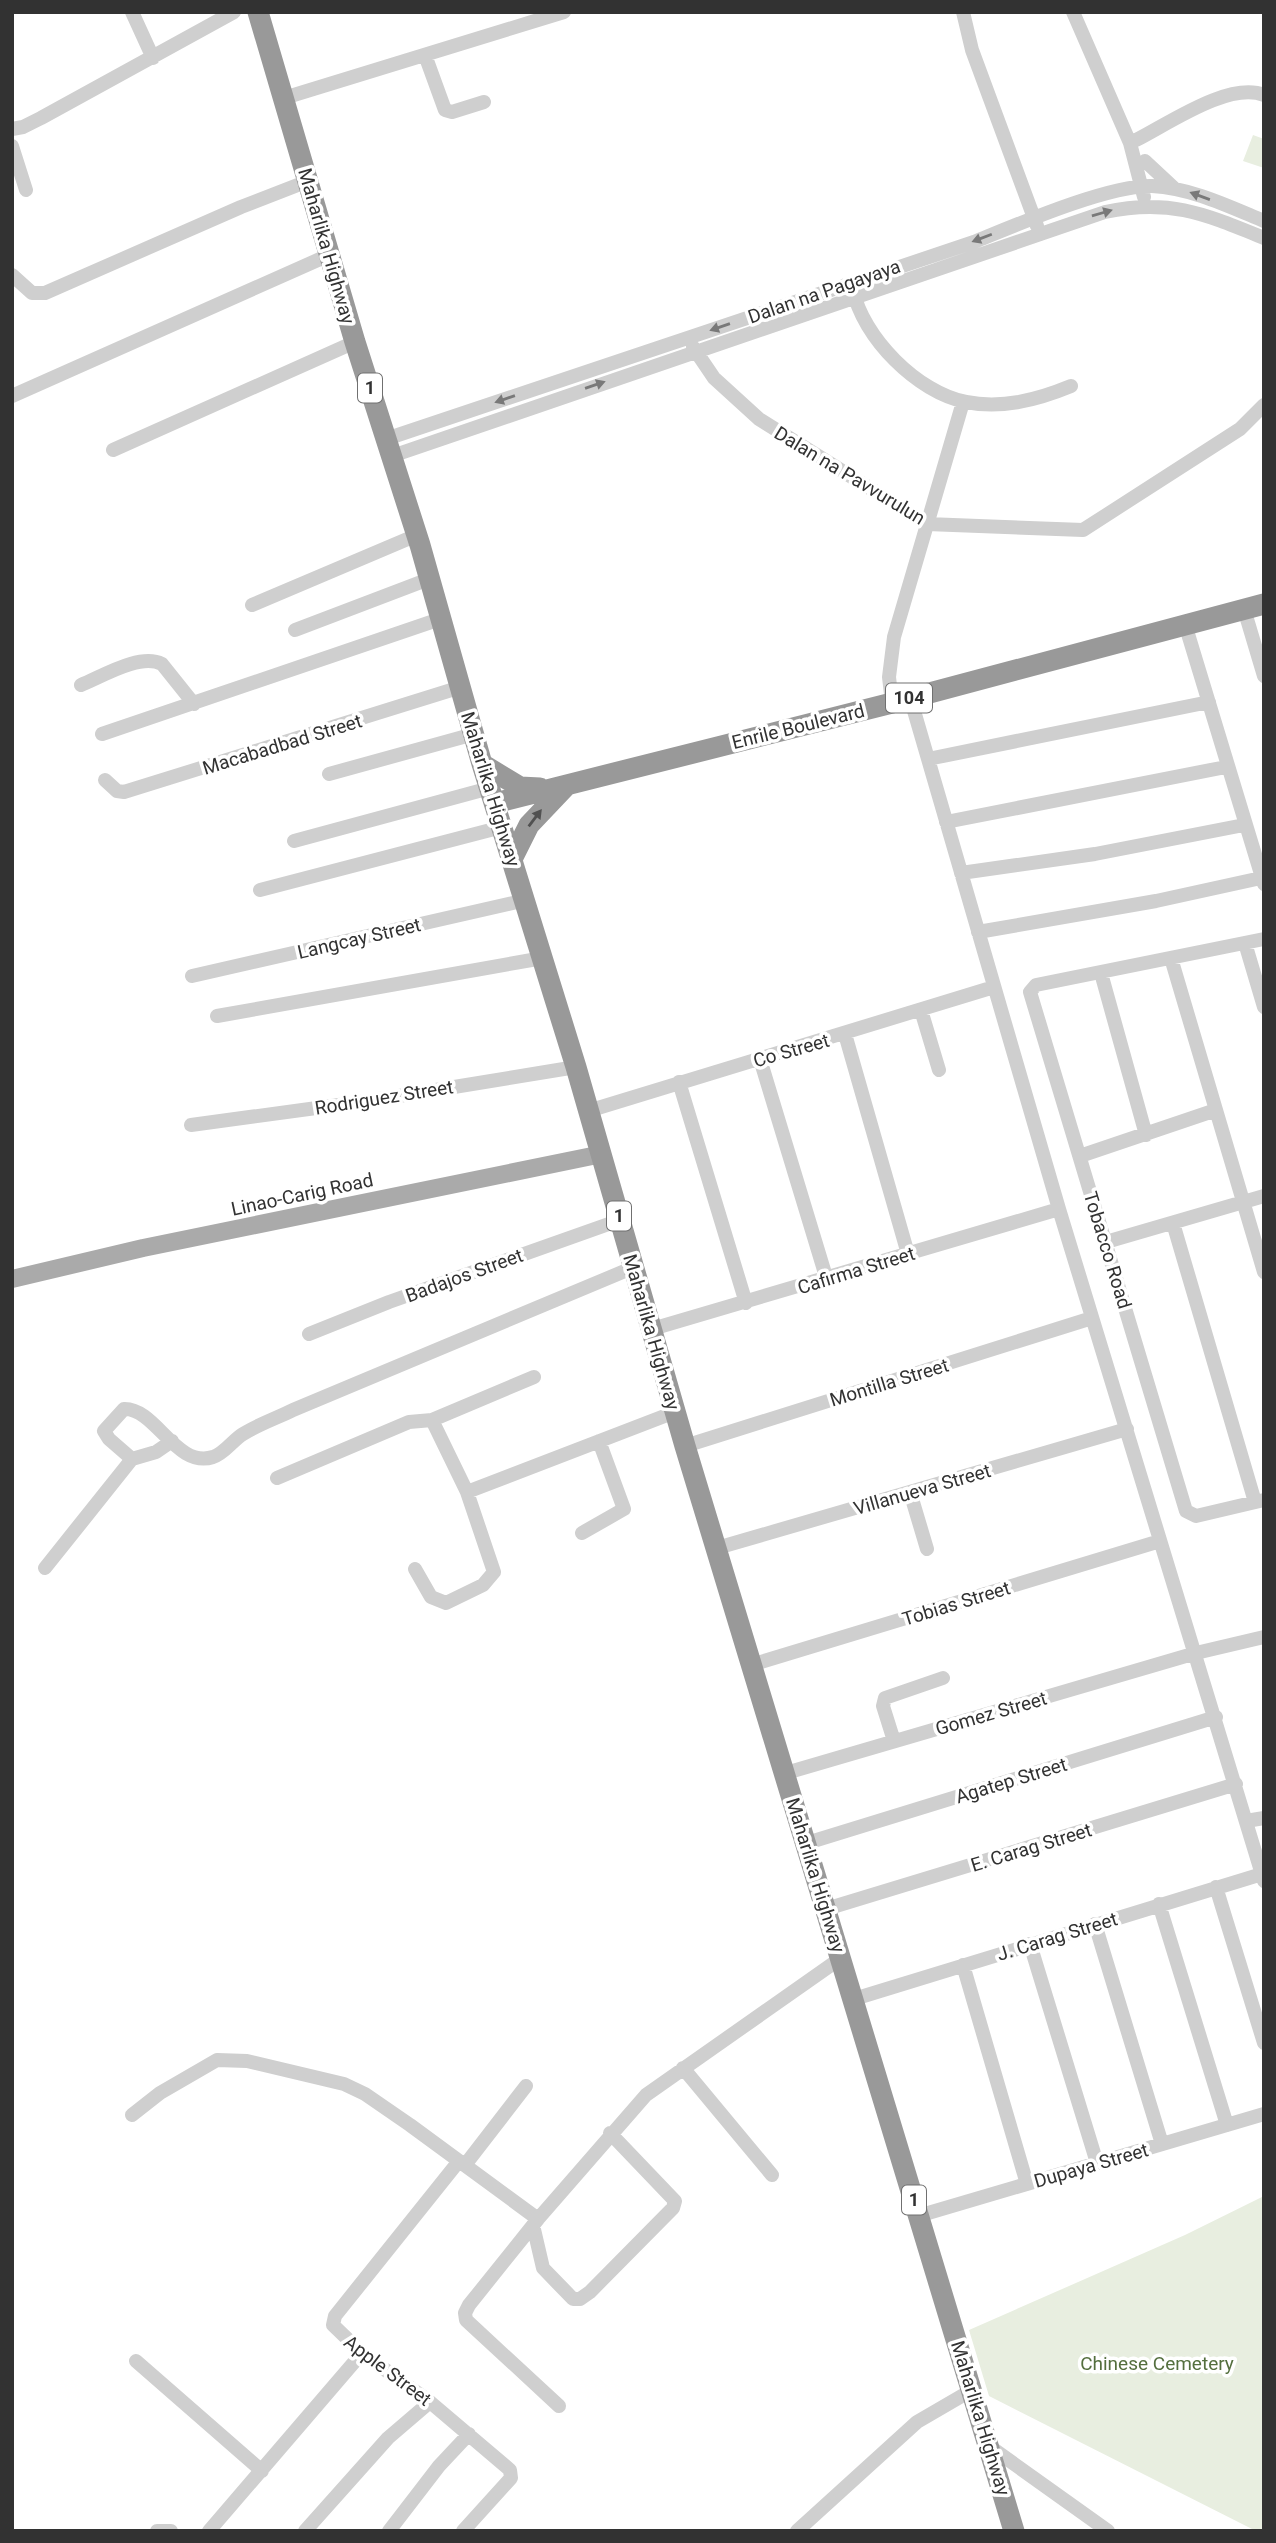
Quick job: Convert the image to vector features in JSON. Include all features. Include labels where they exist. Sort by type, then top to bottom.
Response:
[{"type":"highway","name":"Maharlika Highway","points":[[258,12],[355,342],[417,535],[482,764],[602,1154],[632,1268],[685,1446],[1014,2531]]},
{"type":"highway","name":"Enrile Boulevard","points":[[492,796],[560,786],[901,700],[1254,606]]},
{"type":"highway","points":[[482,764],[520,787],[560,786]]},
{"type":"highway","points":[[512,859],[529,825],[560,786]]},
{"type":"main road","name":"Linao-Carig Road","points":[[12,1279],[144,1248],[602,1154]]},
{"type":"street","points":[[132,12],[153,58]]},
{"type":"street","points":[[12,129],[23,128],[234,12]]},
{"type":"street","points":[[284,98],[564,12]]},
{"type":"street","points":[[963,12],[972,50],[1040,233]]},
{"type":"street","points":[[1073,12],[1141,165],[1174,188]]},
{"type":"street","points":[[1082,12],[1136,140],[1141,165],[1140,188],[1150,205]]},
{"type":"street","points":[[425,55],[445,110],[452,112],[484,102]]},
{"type":"street","points":[[1136,140],[1229,94],[1251,91],[1264,94]]},
{"type":"street","points":[[12,146],[26,190]]},
{"type":"street","points":[[12,275],[32,293],[45,293],[241,207],[308,181]]},
{"type":"street","name":"Dalan na Pagayaya","points":[[389,448],[695,353],[1034,218],[1140,188],[1174,188],[1264,221]]},
{"type":"street","name":"Dalan na Pagayaya","points":[[389,448],[690,337],[1105,212],[1150,205],[1185,209],[1264,238]]},
{"type":"street","points":[[12,396],[329,255]]},
{"type":"street","points":[[853,290],[874,337],[888,355],[922,381],[964,402],[1007,404],[1071,386]]},
{"type":"street","name":"Dalan na Pavvurulun","points":[[690,337],[695,353],[714,378],[759,419],[927,524],[1083,530],[1240,429],[1264,405]]},
{"type":"street","points":[[113,450],[355,342]]},
{"type":"street","points":[[964,402],[894,637],[889,677],[928,759],[1059,1209],[1246,1821],[1260,1859],[1263,1878]]},
{"type":"street","points":[[253,605],[417,535]]},
{"type":"street","points":[[295,630],[429,579]]},
{"type":"street","points":[[1254,606],[1264,676]]},
{"type":"street","points":[[102,734],[440,619]]},
{"type":"street","points":[[978,932],[1263,881],[1226,767],[1185,624]]},
{"type":"street","points":[[82,685],[137,663],[155,661],[162,664],[194,704]]},
{"type":"street","name":"Macabadbad Street","points":[[106,780],[117,791],[136,789],[461,687]]},
{"type":"street","points":[[928,759],[1209,702]]},
{"type":"street","points":[[329,774],[474,734]]},
{"type":"street","points":[[946,822],[1226,767]]},
{"type":"street","points":[[294,841],[492,796]]},
{"type":"street","points":[[961,873],[1096,854],[1244,825]]},
{"type":"street","points":[[260,890],[502,827]]},
{"type":"street","name":"Langcay Street","points":[[192,976],[526,900]]},
{"type":"street","points":[[1146,1135],[1101,973],[1264,939]]},
{"type":"street","points":[[1245,943],[1264,1007]]},
{"type":"street","points":[[217,1016],[543,958]]},
{"type":"street","points":[[1171,958],[1264,1272]]},
{"type":"street","name":"Tobacco Road","points":[[1101,973],[1036,985],[1030,989],[1030,994],[1184,1506],[1194,1516],[1259,1501]]},
{"type":"street","name":"Co Street","points":[[588,1111],[994,987]]},
{"type":"street","points":[[921,1010],[939,1070]]},
{"type":"street","points":[[845,1034],[908,1254]]},
{"type":"street","points":[[760,1059],[827,1280]]},
{"type":"street","name":"Rodriguez Street","points":[[191,1125],[368,1101],[576,1067]]},
{"type":"street","points":[[679,1082],[746,1303]]},
{"type":"street","points":[[1080,1156],[1216,1110]]},
{"type":"street","points":[[1105,1242],[1264,1196]]},
{"type":"street","name":"Cafirma Street","points":[[652,1329],[827,1280],[1059,1209]]},
{"type":"street","name":"Badajos Street","points":[[309,1334],[389,1302],[620,1220]]},
{"type":"street","points":[[1172,1223],[1259,1501]]},
{"type":"street","points":[[132,1459],[109,1439],[104,1430],[124,1409],[140,1414],[193,1457],[214,1457],[243,1433],[632,1268]]},
{"type":"street","name":"Montilla Street","points":[[685,1446],[1092,1318]]},
{"type":"street","points":[[277,1478],[410,1422],[432,1420],[534,1377]]},
{"type":"street","points":[[467,1492],[675,1412]]},
{"type":"street","points":[[415,1569],[431,1597],[446,1603],[483,1585],[492,1577],[493,1567],[467,1492],[432,1420]]},
{"type":"street","name":"Villanueva Street","points":[[717,1548],[1127,1429]]},
{"type":"street","points":[[46,1568],[132,1459],[156,1452],[172,1441]]},
{"type":"street","points":[[582,1532],[624,1508],[599,1441]]},
{"type":"street","points":[[911,1492],[927,1549]]},
{"type":"street","name":"Tobias Street","points":[[751,1665],[1160,1541]]},
{"type":"street","name":"Gomez Street","points":[[786,1773],[1196,1653],[1264,1637]]},
{"type":"street","points":[[894,1741],[883,1706],[885,1698],[943,1678]]},
{"type":"street","name":"Agatep Street","points":[[807,1845],[1216,1717]]},
{"type":"street","name":"E. Carag Street","points":[[826,1909],[1236,1784]]},
{"type":"street","points":[[1246,1821],[1264,1818]]},
{"type":"street","name":"J. Carag Street","points":[[854,1999],[1216,1887],[1263,1878]]},
{"type":"street","points":[[1216,1887],[1264,2043]]},
{"type":"street","points":[[1159,1904],[1227,2125]]},
{"type":"street","points":[[1095,1924],[1162,2144]]},
{"type":"street","points":[[1030,1944],[1097,2163]]},
{"type":"street","points":[[559,2406],[465,2316],[469,2305],[610,2133],[646,2095],[841,1958]]},
{"type":"street","points":[[963,1965],[1027,2184]]},
{"type":"street","points":[[132,2115],[191,2073],[217,2060],[232,2058],[354,2088],[462,2163],[536,2222],[543,2267],[573,2299],[580,2299],[590,2292],[673,2208],[674,2201],[610,2133]]},
{"type":"street","points":[[683,2068],[772,2175]]},
{"type":"street","points":[[462,2163],[526,2086]]},
{"type":"street","name":"Dupaya Street","points":[[918,2216],[1264,2114]]},
{"type":"street","name":"Apple Street","points":[[462,2163],[335,2316],[334,2328],[362,2353],[469,2434],[512,2474],[463,2531]]},
{"type":"street","points":[[209,2531],[362,2353]]},
{"type":"street","points":[[136,2361],[262,2471]]},
{"type":"street","points":[[797,2531],[917,2422],[972,2390]]},
{"type":"street","points":[[305,2531],[388,2438],[430,2403]]},
{"type":"street","points":[[389,2531],[439,2466],[469,2434]]},
{"type":"street","points":[[989,2446],[1108,2531]]},
{"type":"street","points":[[157,2531],[171,2531]]},
{"type":"green space","points":[[1253,135],[1264,139],[1264,168],[1243,161]]},
{"type":"green space","name":"Chinese Cemetery","points":[[1264,2196],[1264,2531],[1256,2531],[989,2396],[969,2330],[1185,2235]]}]
